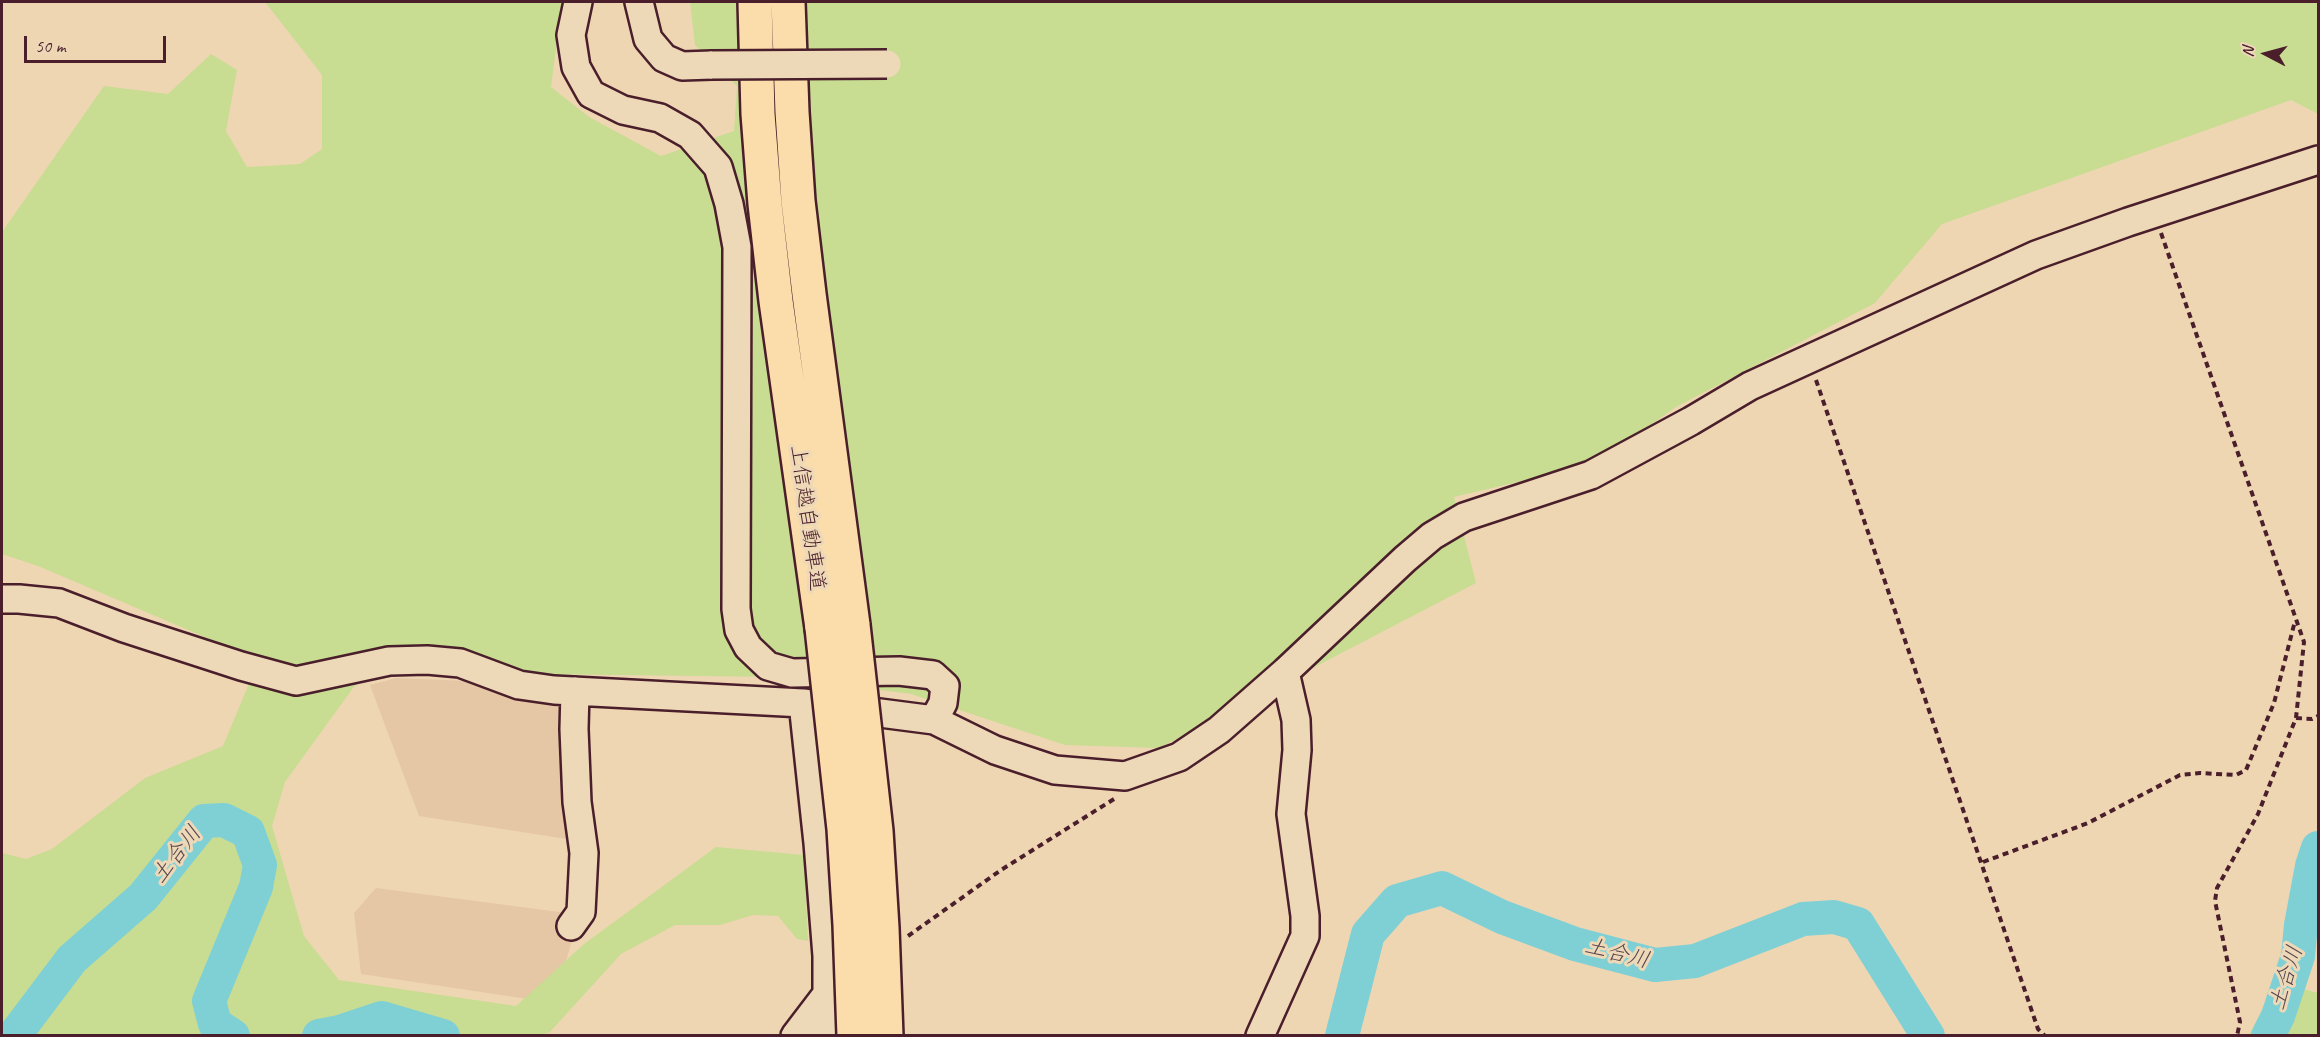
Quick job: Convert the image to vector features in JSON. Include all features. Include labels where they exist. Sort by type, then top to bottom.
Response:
[{"type":"highway","name":"上信越自動車道","points":[[755,2],[758,114],[776,301],[876,831],[886,1035]]},
{"type":"highway","name":"上信越自動車道","points":[[788,2],[798,201],[838,627],[844,829],[854,1035]]},
{"type":"street","points":[[578,2],[571,35],[576,67],[591,94],[623,110],[660,118],[690,135],[718,167],[729,204],[737,247],[736,609],[739,630],[748,647],[768,666],[792,673],[899,671],[925,672],[933,675],[945,686],[943,703],[934,720]]},
{"type":"street","points":[[639,2],[648,39],[664,58],[682,66],[887,64]]},
{"type":"street","points":[[2,599],[59,603],[135,632],[296,681],[389,661],[427,660],[460,663],[519,685],[575,691],[803,703],[934,720],[995,750],[1055,770],[1125,776],[1179,757],[1219,730],[1286,672],[1432,536],[1464,517],[1591,475],[1750,386],[2036,255],[2128,222],[2319,160]]},
{"type":"street","points":[[1260,1035],[1305,936],[1305,916],[1291,814],[1297,750],[1296,720],[1286,672]]},
{"type":"street","points":[[572,926],[581,912],[584,853],[577,802],[575,691]]},
{"type":"street","points":[[803,703],[818,843],[826,956],[827,1035]]},
{"type":"street","points":[[795,1035],[827,994]]},
{"type":"path","points":[[2160,231],[2304,642],[2296,718],[2258,814],[2217,888],[2215,901],[2240,1022],[2238,1035]]},
{"type":"path","points":[[1815,377],[1983,862],[2038,1029],[2045,1035]]},
{"type":"path","points":[[1983,862],[2088,823],[2181,775],[2200,773],[2236,775],[2246,770],[2274,703],[2295,620]]},
{"type":"path","points":[[2296,718],[2312,719],[2319,716]]},
{"type":"path","points":[[904,939],[1001,870],[1114,798],[1125,776]]},
{"type":"shaded area","points":[[396,678],[468,681],[518,700],[567,703],[573,840],[419,816],[370,685]]},
{"type":"shaded area","points":[[376,888],[567,913],[572,940],[554,1003],[361,974],[354,913]]},
{"type":"green space","points":[[265,2],[562,2],[551,87],[589,117],[661,156],[734,131],[737,86],[695,45],[690,2],[2318,2],[2318,114],[2291,100],[1942,224],[1875,303],[1676,407],[1594,464],[1454,497],[1476,583],[1159,748],[1065,745],[911,694],[778,677],[534,674],[395,650],[353,688],[285,782],[272,826],[304,936],[339,980],[516,1006],[584,944],[716,847],[804,855],[808,941],[797,939],[778,916],[753,915],[720,925],[675,925],[621,954],[549,1033],[535,1035],[2,1035],[2,853],[26,859],[52,849],[145,778],[223,746],[248,686],[247,655],[38,566],[2,554],[2,232],[104,86],[168,94],[211,54],[237,70],[226,131],[247,167],[300,164],[322,149],[322,75]]},
{"type":"green space","points":[[2296,987],[2318,993],[2318,1035],[2249,1035],[2269,997]]},
{"type":"waterway","name":"土合川","points":[[14,1036],[72,959],[143,897],[204,821],[224,820],[248,832],[260,865],[256,887],[209,1001],[215,1024],[233,1036]]},
{"type":"waterway","name":"土合川","points":[[2268,1036],[2278,1016],[2298,956],[2301,925],[2312,866],[2318,848]]},
{"type":"waterway","name":"土合川","points":[[1342,1036],[1368,934],[1397,901],[1442,888],[1502,917],[1575,944],[1655,965],[1695,961],[1803,919],[1834,917],[1858,924],[1928,1036]]},
{"type":"waterway","name":"土合川","points":[[319,1036],[340,1032],[382,1018],[443,1036]]}]
